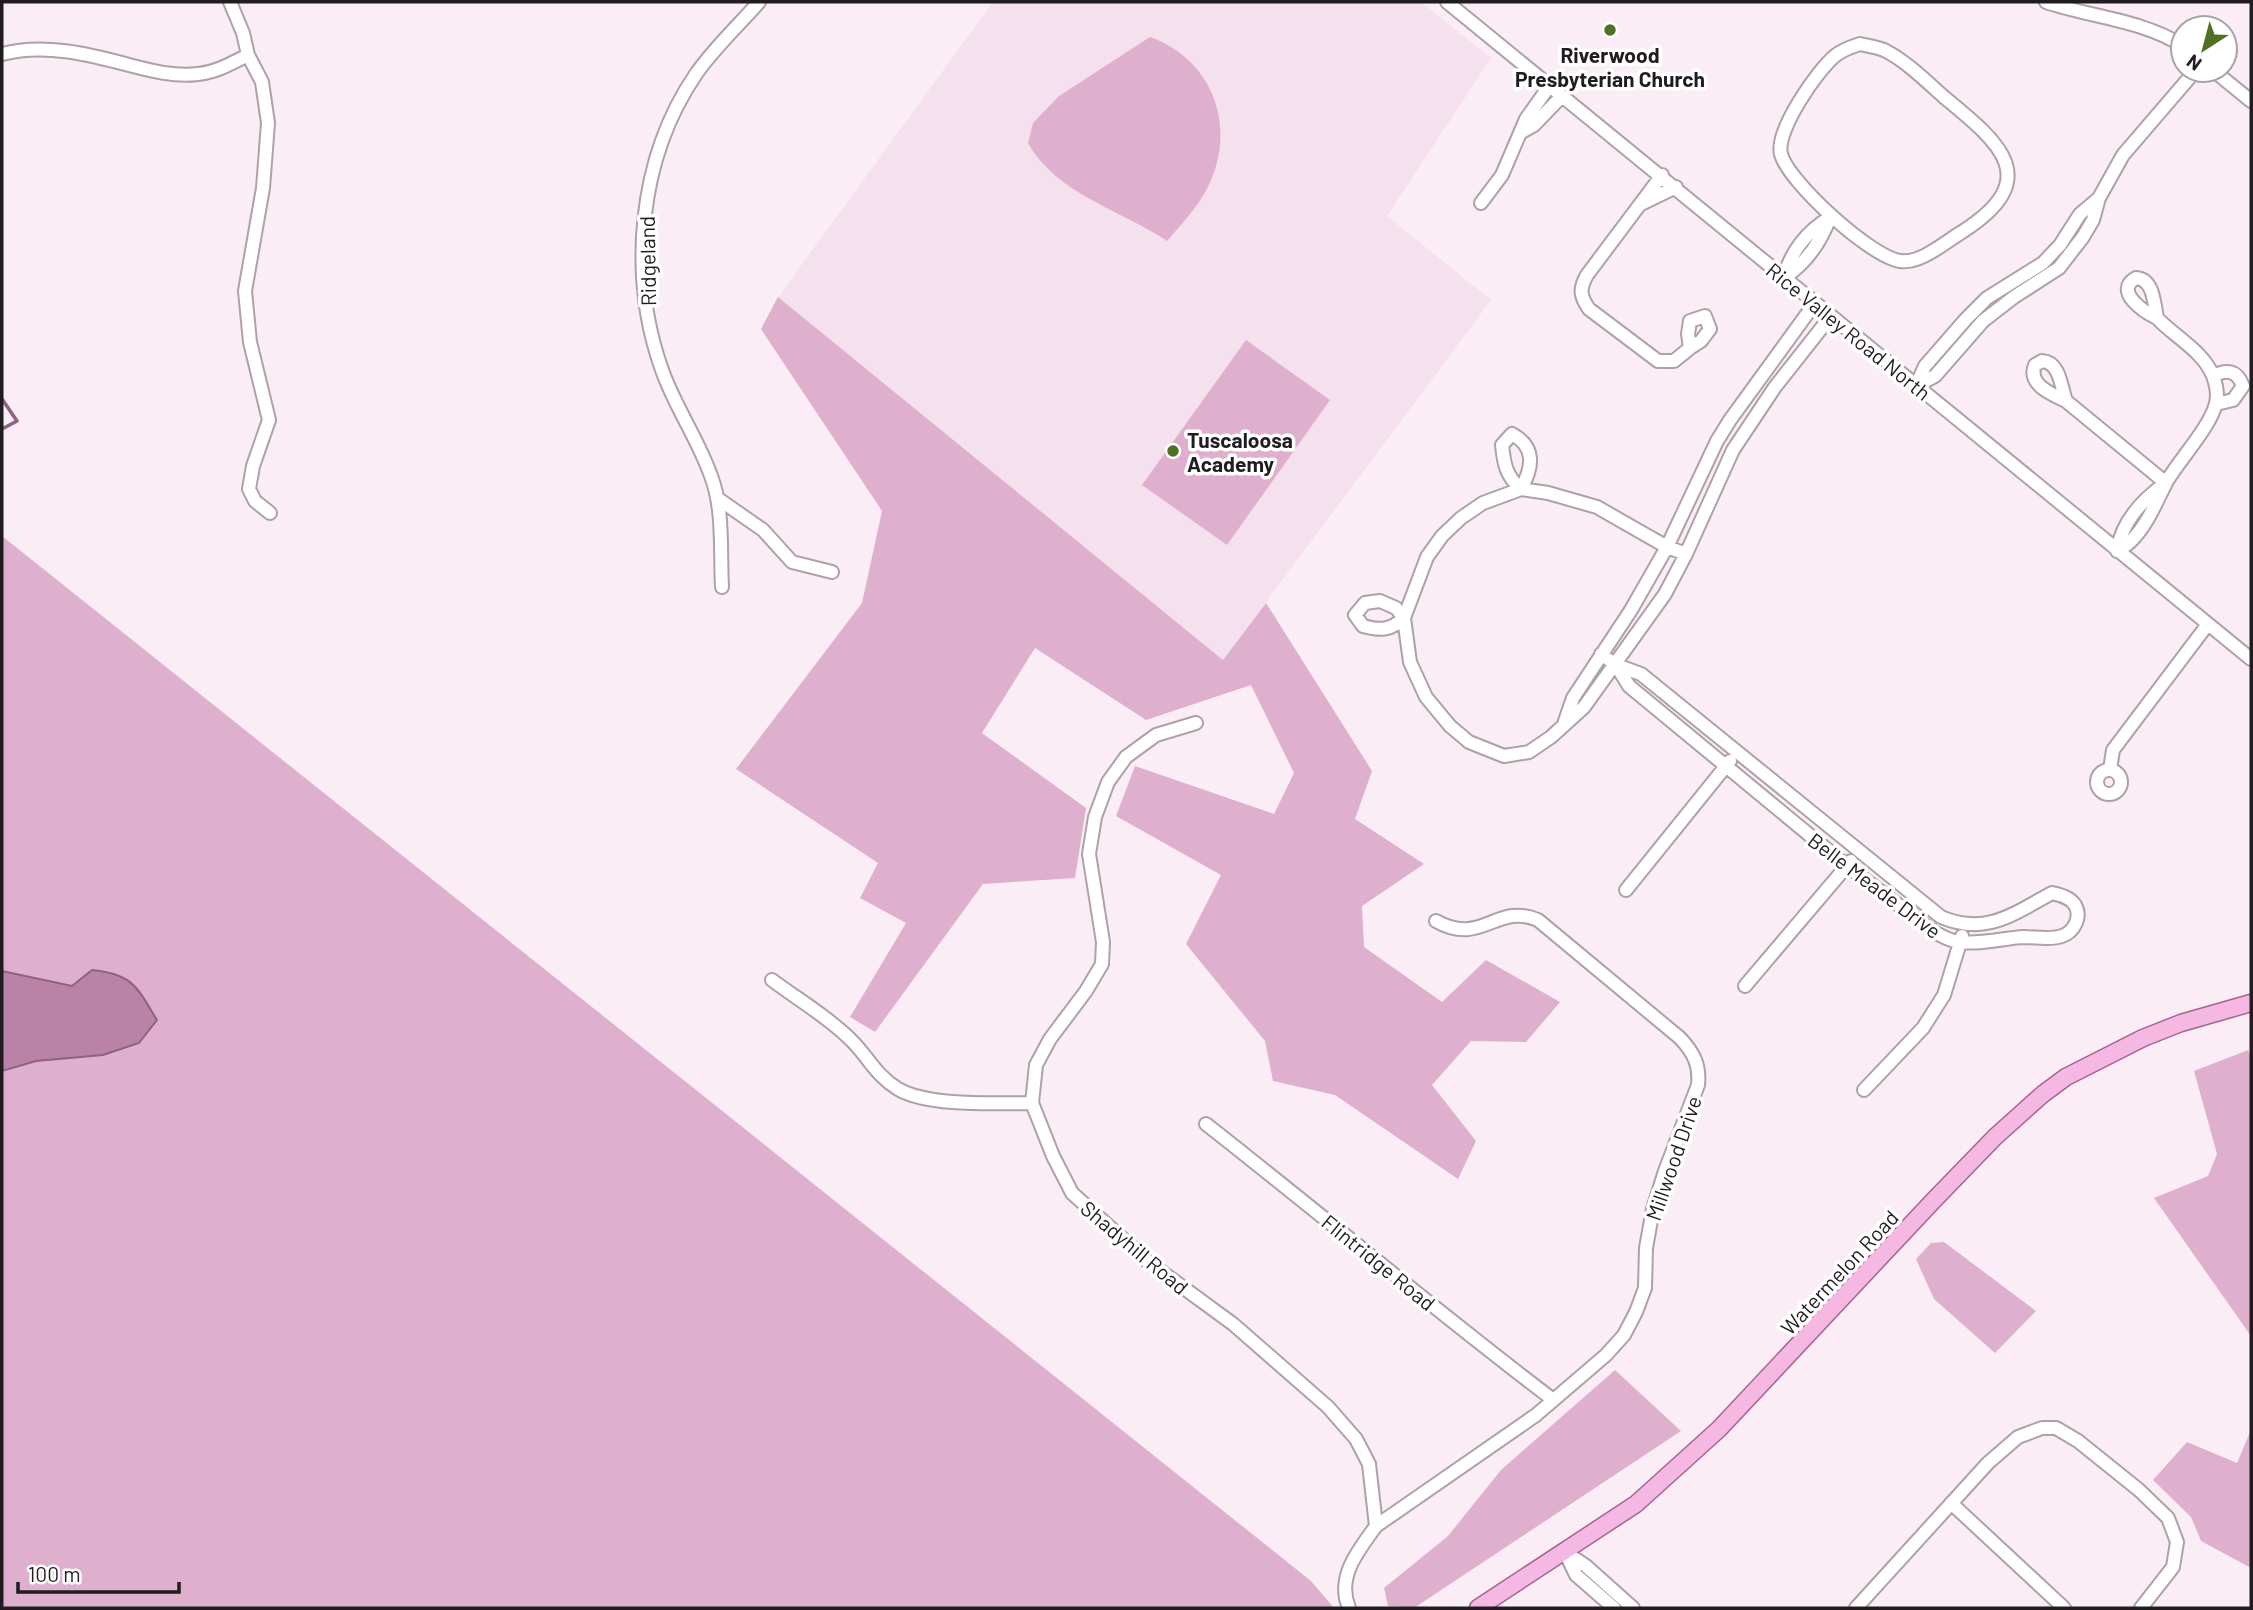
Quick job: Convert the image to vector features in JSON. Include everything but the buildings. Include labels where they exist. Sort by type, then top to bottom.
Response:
[{"type":"main road","name":"Watermelon Road","points":[[1478,1608],[1636,1504],[1725,1424],[1995,1137],[2043,1094],[2066,1077],[2143,1038],[2181,1023],[2251,1003]]},
{"type":"street","points":[[230,2],[243,33],[248,55],[262,82],[268,123],[263,188],[245,291],[246,317],[269,420],[253,466],[249,489],[255,501],[270,513]]},
{"type":"street","name":"Ridgeland","points":[[722,587],[717,498],[711,476],[673,395],[655,348],[644,296],[643,232],[655,168],[683,96],[697,73],[758,2]]},
{"type":"street","name":"Rice Valley Road North","points":[[1447,2],[2251,659]]},
{"type":"street","points":[[2046,2],[2072,11],[2136,25],[2169,38]]},
{"type":"street","points":[[1860,44],[1884,50],[1984,130],[2001,151],[2006,177],[2005,190],[1999,201],[1981,219],[1914,260],[1901,261],[1888,257],[1830,217],[1786,165],[1780,153],[1780,141],[1784,128],[1818,75],[1836,55],[1847,48],[1860,44]]},
{"type":"street","points":[[2,54],[41,49],[67,51],[156,72],[183,75],[209,72],[248,55]]},
{"type":"street","points":[[1916,386],[1925,366],[1987,298],[2043,263],[2060,245],[2080,214],[2099,198],[2123,155],[2184,84]]},
{"type":"street","points":[[2230,84],[2251,101]]},
{"type":"street","points":[[1481,203],[1502,175],[1526,119],[1550,85]]},
{"type":"street","points":[[1519,134],[1534,125],[1562,96]]},
{"type":"street","points":[[1662,175],[1587,275],[1581,285],[1580,297],[1588,309],[1658,361],[1674,361],[1690,348]]},
{"type":"street","points":[[1642,203],[1676,187]]},
{"type":"street","points":[[1784,278],[1789,260],[1815,226],[1830,217]]},
{"type":"street","points":[[1565,722],[1573,698],[1631,610],[1667,547],[1730,420],[1815,303]]},
{"type":"street","points":[[1686,554],[1667,547],[1597,507],[1548,493],[1521,489],[1483,503],[1461,518],[1442,536],[1427,557],[1404,618],[1410,662],[1426,696],[1450,726],[1469,742],[1504,756],[1529,752],[1551,737],[1584,708],[1665,594],[1686,554],[1733,450],[1775,387],[1831,316]]},
{"type":"street","points":[[2117,551],[2130,542],[2151,513],[2166,483],[2204,427],[2216,404],[2217,391],[2206,364],[2189,345],[2157,318]]},
{"type":"street","points":[[2213,376],[2231,371],[2237,374],[2243,386],[2233,400],[2216,404]]},
{"type":"street","points":[[2066,401],[2166,483]]},
{"type":"street","points":[[717,498],[763,530],[792,562],[832,572]]},
{"type":"street","points":[[2110,770],[2113,750],[2208,624]]},
{"type":"street","name":"Belle Meade Drive","points":[[1601,654],[1616,665],[1641,674],[1941,917],[1964,925],[2006,920],[2052,893],[2065,897],[2075,905],[2078,918],[2073,929],[2062,936],[1961,943],[1934,932],[1847,866],[1629,686],[1616,665]]},
{"type":"street","name":"Shadyhill Road","points":[[1196,723],[1156,735],[1126,757],[1108,782],[1095,817],[1089,854],[1103,942],[1102,964],[1050,1039],[1036,1065],[1032,1103],[1053,1156],[1072,1193],[1147,1261],[1233,1324],[1328,1407],[1356,1439],[1369,1464],[1376,1526]]},
{"type":"street","points":[[1626,890],[1736,752]]},
{"type":"street","points":[[1745,986],[1859,852]]},
{"type":"street","name":"Millwood Drive","points":[[1349,1608],[1344,1586],[1347,1574],[1359,1550],[1376,1526],[1525,1423],[1616,1346],[1624,1335],[1645,1287],[1646,1248],[1653,1209],[1674,1146],[1695,1098],[1699,1072],[1689,1048],[1671,1029],[1538,920],[1513,914],[1476,929],[1462,930],[1449,929],[1436,922]]},
{"type":"street","points":[[1864,1090],[1923,1028],[1944,995],[1964,925]]},
{"type":"street","points":[[772,980],[850,1039],[872,1068],[900,1090],[927,1098],[982,1103],[1032,1103]]},
{"type":"street","name":"Flintridge Road","points":[[1206,1124],[1421,1298],[1552,1399]]},
{"type":"street","points":[[1861,1606],[1970,1481],[2018,1437],[2042,1428],[2056,1429],[2067,1434],[2159,1508],[2174,1530],[2177,1542],[2173,1567],[2141,1608]]},
{"type":"street","points":[[1951,1503],[2064,1608]]},
{"type":"street","points":[[1565,1552],[1576,1575],[1614,1608]]},
{"type":"street","points":[[1565,1552],[1586,1566],[1633,1608]]},
{"type":"shaded area","name":"Tuscaloosa Academy","points":[[993,2],[1421,2],[1491,58],[1387,216],[1491,300],[1223,660],[778,297]]},
{"type":"shaded area","points":[[1150,37],[1173,48],[1192,63],[1206,81],[1220,124],[1220,148],[1204,194],[1167,241],[1072,188],[1040,161],[1028,143],[1033,123],[1059,96]]},
{"type":"shaded area","points":[[778,297],[1223,660],[1266,603],[1372,771],[1355,819],[1424,864],[1362,906],[1364,947],[1442,1002],[1486,960],[1560,1002],[1526,1042],[1471,1041],[1432,1085],[1476,1141],[1458,1179],[1335,1095],[1273,1081],[1265,1041],[1186,944],[1221,875],[1116,816],[1135,766],[1274,814],[1294,773],[1251,685],[1146,720],[1035,648],[982,733],[1086,808],[1075,878],[983,884],[875,1032],[850,1017],[906,923],[860,898],[878,863],[736,769],[862,603],[882,511],[761,329]]},
{"type":"shaded area","points":[[1246,340],[1330,400],[1227,545],[1142,485]]},
{"type":"shaded area","points":[[2,536],[1311,1581],[1334,1608],[2,1608]]},
{"type":"shaded area","points":[[92,970],[125,979],[144,999],[157,1020],[139,1043],[103,1055],[36,1061],[2,1071],[2,971],[72,986]]},
{"type":"shaded area","points":[[2248,1050],[2251,1057],[2251,1336],[2154,1198],[2208,1176],[2217,1154],[2194,1071]]},
{"type":"shaded area","points":[[1944,1242],[2036,1311],[1995,1353],[1934,1299],[1916,1259],[1931,1243]]},
{"type":"shaded area","points":[[1615,1370],[1681,1431],[1414,1608],[1388,1606],[1384,1588],[1448,1536],[1501,1470]]},
{"type":"shaded area","points":[[2251,1430],[2251,1568],[2201,1541],[2191,1517],[2153,1480],[2187,1442],[2237,1463]]},
{"type":"waterway","points":[[2,399],[17,421],[2,429]]},
{"type":"place","name":"Riverwood Presbyterian Church","points":[[1610,30]]},
{"type":"place","name":"Tuscaloosa Academy","points":[[1173,451]]}]
